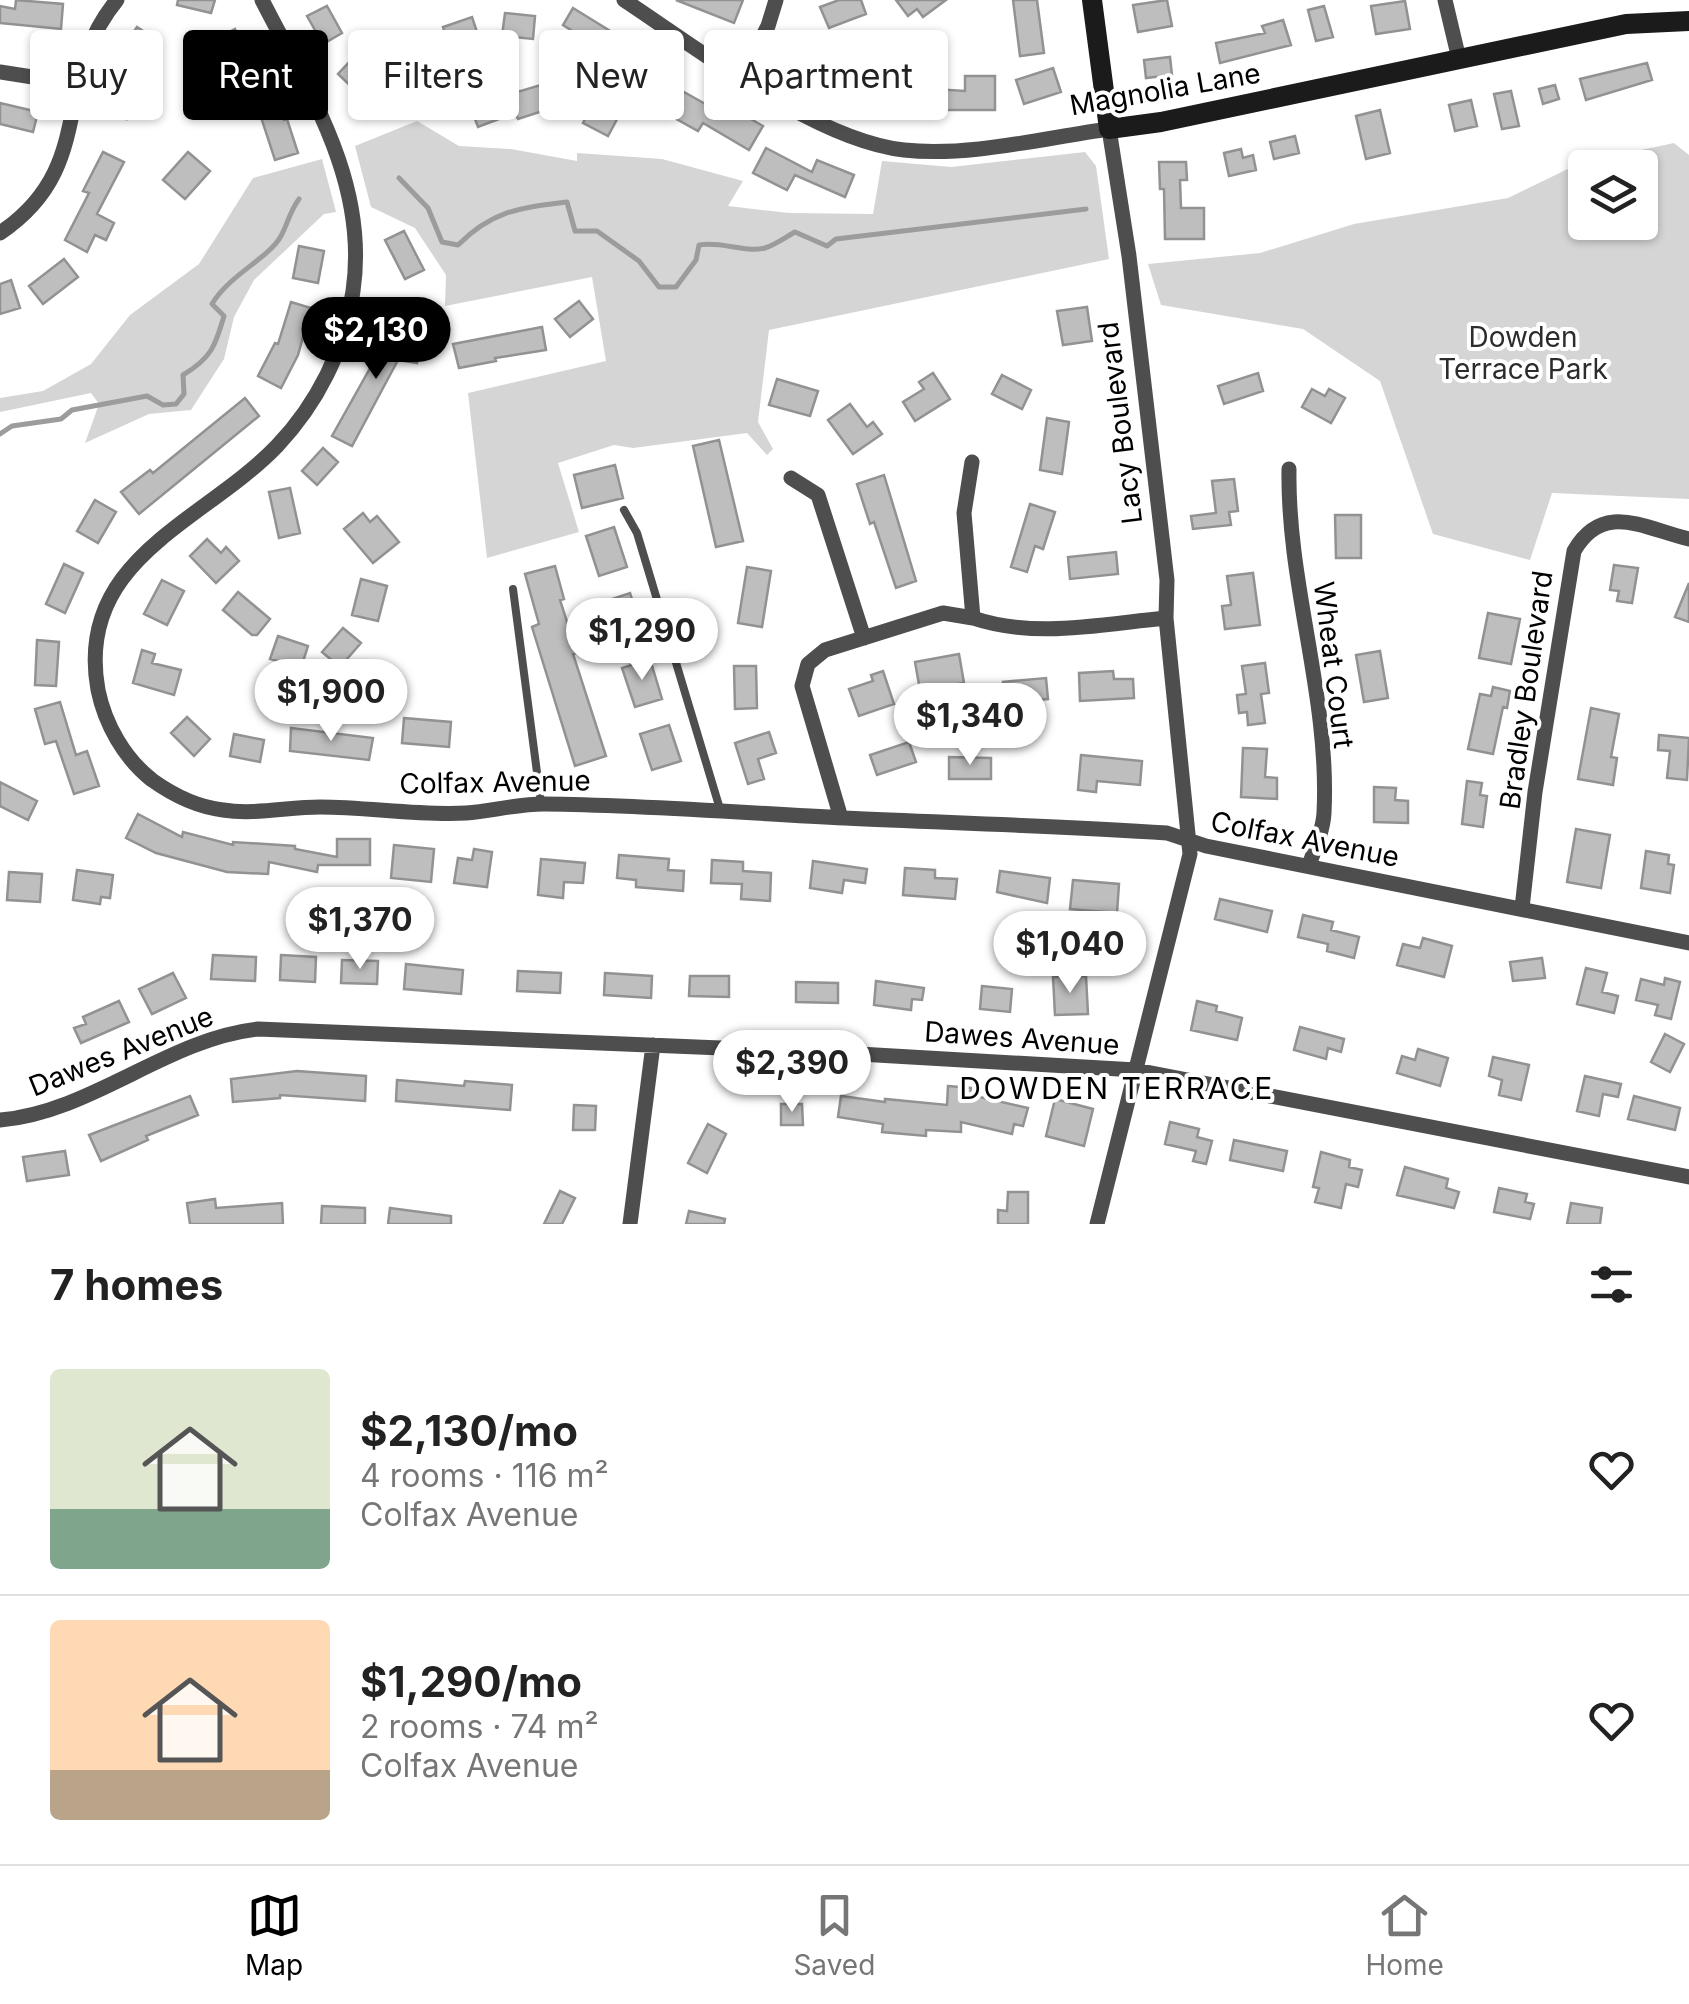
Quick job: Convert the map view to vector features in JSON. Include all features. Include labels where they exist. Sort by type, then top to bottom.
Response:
[{"type":"street","points":[[96,30],[117,0]]},
{"type":"street","name":"Colfax Avenue","points":[[262,0],[334,142],[345,172],[356,237],[356,271],[349,312],[333,362],[299,420],[253,468],[140,554],[120,579],[100,624],[96,673],[106,718],[130,758],[154,781],[196,804],[243,812],[318,807],[463,813],[541,804],[720,809],[1167,832],[1188,840],[1689,943]]},
{"type":"street","name":"Magnolia Lane","points":[[624,0],[704,52]]},
{"type":"street","points":[[766,30],[776,0]]},
{"type":"street","name":"Lacy Boulevard","points":[[1092,0],[1128,246],[1167,580],[1166,618],[1190,854],[1097,1224]]},
{"type":"street","points":[[1445,0],[1460,59]]},
{"type":"street","name":"Magnolia Lane","points":[[813,120],[852,138],[906,150],[933,152],[991,146],[1161,122],[1626,24],[1689,21]]},
{"type":"street","points":[[0,72],[30,77]]},
{"type":"street","points":[[0,234],[34,206],[60,164],[69,120]]},
{"type":"street","points":[[972,462],[964,513],[973,618]]},
{"type":"street","name":"Wheat Court","points":[[1289,469],[1288,511],[1321,729],[1324,814],[1309,864]]},
{"type":"street","points":[[792,478],[818,495],[864,638]]},
{"type":"street","name":"Bradley Boulevard","points":[[1522,908],[1535,792],[1574,551],[1592,527],[1613,520],[1689,540]]},
{"type":"street","points":[[842,818],[802,686],[803,675],[816,656],[943,613],[1036,630],[1166,618]]},
{"type":"street","name":"Dawes Avenue","points":[[0,1120],[54,1108],[215,1037],[258,1029],[980,1059],[1136,1070],[1689,1177]]},
{"type":"street","points":[[630,1224],[653,1045]]},
{"type":"lane","points":[[624,510],[637,533],[720,809]]},
{"type":"lane","points":[[513,589],[541,804]]},
{"type":"green space","points":[[417,121],[459,146],[511,149],[577,161],[577,153],[662,159],[743,181],[728,206],[789,213],[873,214],[882,161],[951,167],[1085,152],[1096,166],[1109,259],[769,330],[758,422],[773,449],[767,455],[747,433],[633,448],[614,445],[558,463],[579,532],[487,558],[468,393],[606,361],[592,277],[445,306],[446,275],[415,228],[371,207],[355,146]]},
{"type":"green space","name":"Dowden Terrace Park","points":[[1674,143],[1689,155],[1689,499],[1552,493],[1530,560],[1433,534],[1380,381],[1303,329],[1161,305],[1148,264],[1260,253],[1354,224],[1508,198],[1568,169],[1568,240],[1658,240],[1658,150],[1641,150]]},
{"type":"green space","points":[[322,159],[336,212],[324,214],[254,280],[234,317],[224,359],[191,410],[149,414],[85,443],[99,404],[91,393],[0,412],[0,398],[43,391],[91,364],[130,315],[199,264],[253,178]]},
{"type":"building","points":[[16,0],[63,4],[61,29],[0,23],[0,6],[15,9]]},
{"type":"building","points":[[178,0],[215,0],[211,13],[177,5]]},
{"type":"building","points":[[676,0],[743,0],[734,23]]},
{"type":"building","points":[[839,0],[861,0],[866,14],[829,28],[820,7]]},
{"type":"building","points":[[896,0],[946,0],[923,17],[917,9],[908,16]]},
{"type":"building","points":[[1013,0],[1037,0],[1044,53],[1020,56]]},
{"type":"building","points":[[1167,0],[1172,26],[1138,32],[1133,5]]},
{"type":"building","points":[[1405,1],[1410,29],[1376,34],[1371,6]]},
{"type":"building","points":[[327,6],[342,33],[328,41],[328,30],[315,30],[307,16]]},
{"type":"building","points":[[1324,6],[1333,37],[1316,41],[1308,10]]},
{"type":"building","points":[[573,8],[609,30],[571,30],[563,25]]},
{"type":"building","points":[[505,13],[535,16],[533,39],[519,38],[519,30],[503,30]]},
{"type":"building","points":[[472,17],[476,30],[444,30],[443,27]]},
{"type":"building","points":[[1283,20],[1291,45],[1220,63],[1216,43],[1265,33],[1262,26]]},
{"type":"building","points":[[1170,57],[1172,75],[1146,78],[1144,60]]},
{"type":"building","points":[[348,63],[348,84],[338,74]]},
{"type":"building","points":[[1647,63],[1652,80],[1586,100],[1580,79]]},
{"type":"building","points":[[1053,68],[1061,92],[1024,104],[1016,80]]},
{"type":"building","points":[[965,76],[995,76],[995,110],[948,110],[948,90],[965,91]]},
{"type":"building","points":[[539,85],[539,112],[519,119],[519,91]]},
{"type":"building","points":[[1555,85],[1559,99],[1543,104],[1539,89]]},
{"type":"building","points":[[1511,91],[1519,126],[1502,129],[1494,94]]},
{"type":"building","points":[[684,92],[704,103],[704,120],[753,120],[763,126],[749,150],[703,123],[698,131],[678,120],[684,120]]},
{"type":"building","points":[[1471,100],[1477,126],[1455,131],[1449,105]]},
{"type":"building","points":[[0,103],[30,110],[30,120],[36,120],[33,132],[0,124]]},
{"type":"building","points":[[1380,110],[1390,153],[1366,159],[1356,116]]},
{"type":"building","points":[[262,120],[287,120],[298,153],[275,160]]},
{"type":"building","points":[[475,120],[496,120],[478,127]]},
{"type":"building","points":[[584,120],[617,120],[608,136],[583,123]]},
{"type":"building","points":[[1295,136],[1299,153],[1274,159],[1270,142]]},
{"type":"building","points":[[766,148],[812,172],[817,160],[854,175],[845,197],[795,175],[787,190],[753,173]]},
{"type":"building","points":[[1241,149],[1243,158],[1253,155],[1256,170],[1229,176],[1224,153]]},
{"type":"building","points":[[103,152],[124,162],[97,214],[114,223],[106,240],[95,235],[87,252],[65,240],[89,193],[83,191]]},
{"type":"building","points":[[188,152],[210,171],[185,199],[163,180]]},
{"type":"building","points":[[1159,162],[1186,162],[1187,180],[1180,180],[1181,208],[1204,208],[1204,239],[1165,239]]},
{"type":"building","points":[[404,231],[424,270],[405,279],[385,240]]},
{"type":"building","points":[[299,246],[324,251],[318,283],[293,278]]},
{"type":"building","points":[[64,259],[78,277],[43,304],[29,286]]},
{"type":"building","points":[[11,280],[20,308],[0,314],[0,284]]},
{"type":"building","points":[[579,301],[593,319],[570,337],[555,319]]},
{"type":"building","points":[[291,302],[311,308],[298,355],[281,388],[258,376],[275,343],[278,344]]},
{"type":"building","points":[[1087,307],[1092,341],[1063,345],[1057,311]]},
{"type":"building","points":[[542,327],[546,350],[459,368],[453,344]]},
{"type":"building","points":[[377,332],[421,338],[417,363],[398,360],[352,446],[332,436],[374,361]]},
{"type":"building","points":[[933,373],[950,399],[915,421],[903,402],[924,389],[919,382]]},
{"type":"building","points":[[1258,373],[1263,391],[1224,404],[1218,386]]},
{"type":"building","points":[[1002,375],[1031,390],[1022,409],[992,394]]},
{"type":"building","points":[[777,379],[818,391],[810,416],[769,405]]},
{"type":"building","points":[[1312,389],[1325,396],[1329,389],[1345,398],[1331,423],[1302,407]]},
{"type":"building","points":[[245,398],[259,416],[139,514],[121,492],[150,470],[153,473]]},
{"type":"building","points":[[850,404],[867,427],[873,422],[882,434],[853,454],[828,420]]},
{"type":"building","points":[[1047,418],[1069,422],[1062,474],[1040,470]]},
{"type":"building","points":[[719,440],[743,541],[716,547],[693,446]]},
{"type":"building","points":[[323,448],[338,462],[317,485],[302,471]]},
{"type":"building","points":[[615,465],[623,498],[582,508],[574,475]]},
{"type":"building","points":[[884,475],[916,581],[896,588],[857,484]]},
{"type":"building","points":[[1234,479],[1238,511],[1229,512],[1231,525],[1193,529],[1191,516],[1216,513],[1212,481]]},
{"type":"building","points":[[290,488],[300,533],[279,538],[269,492]]},
{"type":"building","points":[[95,500],[116,512],[98,543],[77,531]]},
{"type":"building","points":[[1030,504],[1055,512],[1043,549],[1035,546],[1027,572],[1011,567]]},
{"type":"building","points":[[363,513],[370,522],[377,516],[399,542],[373,563],[344,529]]},
{"type":"building","points":[[1335,515],[1361,515],[1361,558],[1336,558]]},
{"type":"building","points":[[614,527],[627,567],[599,576],[586,536]]},
{"type":"building","points":[[207,539],[221,553],[226,547],[239,561],[216,583],[190,556]]},
{"type":"building","points":[[1116,552],[1118,574],[1070,579],[1068,557]]},
{"type":"building","points":[[64,564],[83,573],[65,613],[46,604]]},
{"type":"building","points":[[1614,565],[1638,568],[1632,603],[1617,601],[1619,591],[1610,590]]},
{"type":"building","points":[[555,566],[564,599],[560,600],[577,653],[573,654],[606,756],[575,766],[532,627],[539,624],[525,574]]},
{"type":"building","points":[[747,567],[771,571],[762,627],[738,623]]},
{"type":"building","points":[[1253,573],[1260,625],[1225,629],[1222,606],[1231,605],[1227,576]]},
{"type":"building","points":[[361,579],[387,586],[378,621],[352,615]]},
{"type":"building","points":[[162,580],[184,591],[167,625],[144,614]]},
{"type":"building","points":[[1689,583],[1689,622],[1675,617]]},
{"type":"building","points":[[238,592],[270,619],[257,635],[223,610]]},
{"type":"building","points":[[630,593],[643,634],[616,643],[603,602]]},
{"type":"building","points":[[1488,613],[1520,619],[1511,664],[1479,658]]},
{"type":"building","points":[[343,628],[361,643],[340,667],[322,652]]},
{"type":"building","points":[[278,636],[308,646],[301,668],[270,659]]},
{"type":"building","points":[[37,640],[59,642],[56,686],[35,685]]},
{"type":"building","points":[[142,650],[155,654],[152,663],[181,670],[174,695],[133,683]]},
{"type":"building","points":[[1380,651],[1388,698],[1364,702],[1356,655]]},
{"type":"building","points":[[959,654],[964,683],[920,690],[915,662]]},
{"type":"building","points":[[650,659],[662,699],[635,707],[622,668]]},
{"type":"building","points":[[1265,663],[1269,693],[1261,694],[1265,723],[1248,725],[1247,712],[1239,713],[1237,695],[1246,694],[1242,666]]},
{"type":"building","points":[[734,666],[756,666],[757,708],[735,709]]},
{"type":"building","points":[[883,671],[894,704],[859,716],[849,689],[873,681],[871,675]]},
{"type":"building","points":[[1113,671],[1114,679],[1133,679],[1134,698],[1080,701],[1079,673]]},
{"type":"building","points":[[1046,678],[1048,699],[1005,703],[1003,682]]},
{"type":"building","points":[[1493,687],[1510,691],[1493,754],[1468,749],[1480,694],[1491,696]]},
{"type":"building","points":[[60,702],[76,755],[87,751],[99,786],[74,794],[56,741],[45,744],[35,709]]},
{"type":"building","points":[[1591,708],[1619,714],[1611,757],[1617,758],[1613,785],[1578,779]]},
{"type":"building","points":[[187,717],[210,739],[194,756],[171,733]]},
{"type":"building","points":[[404,718],[451,722],[449,747],[402,743]]},
{"type":"building","points":[[669,725],[681,761],[652,770],[640,734]]},
{"type":"building","points":[[291,728],[373,738],[369,760],[290,751]]},
{"type":"building","points":[[769,732],[776,753],[758,759],[764,779],[748,784],[735,743]]},
{"type":"building","points":[[234,734],[264,740],[260,762],[230,756]]},
{"type":"building","points":[[1659,735],[1689,738],[1687,780],[1667,778],[1670,751],[1658,750]]},
{"type":"building","points":[[909,742],[916,762],[877,775],[870,755]]},
{"type":"building","points":[[1243,748],[1267,749],[1265,777],[1277,778],[1277,799],[1241,797]]},
{"type":"building","points":[[1081,755],[1142,761],[1140,785],[1097,781],[1096,792],[1078,790]]},
{"type":"building","points":[[949,757],[991,758],[991,779],[949,779]]},
{"type":"building","points":[[1467,781],[1482,783],[1480,795],[1487,796],[1483,827],[1462,824]]},
{"type":"building","points":[[0,782],[37,801],[28,820],[0,806]]},
{"type":"building","points":[[1374,787],[1396,788],[1395,800],[1408,801],[1408,823],[1374,822]]},
{"type":"building","points":[[138,814],[182,837],[183,832],[233,845],[295,846],[337,857],[337,839],[370,839],[370,865],[318,865],[317,872],[269,862],[268,874],[227,872],[156,853],[126,838]]},
{"type":"building","points":[[1576,829],[1610,835],[1601,888],[1567,882]]},
{"type":"building","points":[[394,845],[434,849],[431,882],[391,878]]},
{"type":"building","points":[[474,849],[492,852],[487,887],[454,883],[458,858],[472,860]]},
{"type":"building","points":[[1646,851],[1669,855],[1668,864],[1674,865],[1670,893],[1641,888]]},
{"type":"building","points":[[619,855],[669,859],[668,870],[684,871],[683,891],[636,887],[636,880],[617,878]]},
{"type":"building","points":[[541,859],[585,863],[583,883],[564,882],[563,898],[538,895]]},
{"type":"building","points":[[712,860],[743,862],[743,871],[771,873],[770,901],[741,899],[742,884],[711,883]]},
{"type":"building","points":[[813,861],[867,869],[865,883],[844,880],[842,893],[810,888]]},
{"type":"building","points":[[905,868],[935,870],[935,878],[957,879],[955,899],[903,895]]},
{"type":"building","points":[[77,870],[113,875],[110,898],[101,897],[100,904],[73,900]]},
{"type":"building","points":[[1000,871],[1050,878],[1047,903],[997,892]]},
{"type":"building","points":[[9,872],[42,874],[40,902],[7,900]]},
{"type":"building","points":[[1073,880],[1119,884],[1117,913],[1070,909]]},
{"type":"building","points":[[1220,899],[1272,911],[1267,932],[1215,919]]},
{"type":"building","points":[[1303,915],[1333,922],[1331,930],[1359,937],[1354,958],[1327,951],[1328,944],[1298,937]]},
{"type":"building","points":[[1423,938],[1452,946],[1444,977],[1397,965],[1403,944],[1420,948]]},
{"type":"building","points":[[213,955],[256,957],[255,981],[211,979]]},
{"type":"building","points":[[281,955],[316,957],[315,982],[280,980]]},
{"type":"building","points":[[1542,958],[1545,978],[1513,981],[1510,962]]},
{"type":"building","points":[[342,960],[378,961],[377,984],[341,983]]},
{"type":"building","points":[[406,964],[463,970],[461,994],[404,989]]},
{"type":"building","points":[[1586,968],[1607,973],[1602,992],[1618,996],[1614,1013],[1577,1004]]},
{"type":"building","points":[[518,971],[561,973],[560,993],[517,991]]},
{"type":"building","points":[[173,973],[186,998],[152,1014],[139,989]]},
{"type":"building","points":[[605,973],[652,976],[651,998],[604,995]]},
{"type":"building","points":[[690,976],[729,976],[729,997],[689,996]]},
{"type":"building","points":[[1086,976],[1088,1014],[1055,1015],[1053,977]]},
{"type":"building","points":[[1665,978],[1680,982],[1671,1019],[1655,1015],[1658,1005],[1636,1000],[1641,979],[1664,985]]},
{"type":"building","points":[[876,981],[924,988],[922,1000],[912,999],[911,1010],[874,1005]]},
{"type":"building","points":[[796,982],[838,983],[838,1003],[796,1002]]},
{"type":"building","points":[[982,986],[1012,989],[1010,1012],[980,1009]]},
{"type":"building","points":[[119,1001],[129,1022],[81,1043],[74,1028],[86,1024],[83,1017]]},
{"type":"building","points":[[1197,1001],[1242,1018],[1237,1040],[1191,1030]]},
{"type":"building","points":[[1300,1027],[1344,1039],[1341,1052],[1328,1048],[1326,1059],[1294,1050]]},
{"type":"building","points":[[1665,1034],[1684,1044],[1670,1072],[1651,1062]]},
{"type":"building","points":[[1418,1049],[1448,1058],[1440,1086],[1397,1073],[1402,1056],[1415,1060]]},
{"type":"building","points":[[1493,1057],[1529,1065],[1521,1100],[1499,1095],[1502,1080],[1489,1076]]},
{"type":"building","points":[[297,1071],[366,1076],[365,1101],[280,1095],[233,1102],[231,1079]]},
{"type":"building","points":[[1585,1076],[1621,1084],[1618,1097],[1603,1094],[1599,1116],[1577,1111]]},
{"type":"building","points":[[397,1080],[464,1086],[465,1081],[512,1085],[510,1110],[396,1101]]},
{"type":"building","points":[[948,1086],[971,1088],[971,1095],[1028,1108],[1023,1126],[1014,1124],[1012,1134],[961,1122],[961,1132],[926,1130],[926,1136],[882,1132],[883,1124],[838,1117],[841,1096],[947,1105]]},
{"type":"building","points":[[190,1096],[198,1115],[146,1136],[148,1140],[101,1161],[89,1135]]},
{"type":"building","points":[[1634,1096],[1680,1108],[1675,1130],[1628,1119]]},
{"type":"building","points":[[1055,1099],[1093,1109],[1084,1146],[1046,1136]]},
{"type":"building","points":[[781,1104],[802,1104],[803,1125],[781,1125]]},
{"type":"building","points":[[574,1105],[596,1106],[595,1130],[573,1130]]},
{"type":"building","points":[[1170,1122],[1199,1129],[1197,1137],[1212,1141],[1206,1164],[1193,1161],[1196,1151],[1165,1144]]},
{"type":"building","points":[[708,1124],[726,1134],[707,1173],[688,1163]]},
{"type":"building","points":[[1234,1140],[1287,1151],[1283,1171],[1230,1160]]},
{"type":"building","points":[[65,1151],[69,1175],[27,1181],[23,1157]]},
{"type":"building","points":[[1321,1152],[1350,1160],[1349,1167],[1362,1170],[1358,1187],[1346,1184],[1341,1208],[1315,1202],[1319,1188],[1313,1187]]},
{"type":"building","points":[[1405,1167],[1448,1179],[1446,1188],[1459,1192],[1454,1208],[1397,1195]]},
{"type":"building","points":[[1499,1188],[1527,1194],[1525,1202],[1534,1204],[1530,1219],[1494,1212]]},
{"type":"building","points":[[560,1191],[575,1198],[562,1224],[544,1224]]},
{"type":"building","points":[[1008,1192],[1028,1192],[1028,1224],[998,1224],[998,1210],[1007,1211]]},
{"type":"building","points":[[215,1199],[216,1208],[282,1203],[283,1224],[190,1224],[187,1203]]},
{"type":"building","points":[[1571,1203],[1602,1208],[1600,1224],[1567,1224]]},
{"type":"building","points":[[322,1206],[365,1208],[365,1224],[321,1224]]},
{"type":"building","points":[[390,1208],[451,1216],[451,1224],[388,1224]]},
{"type":"building","points":[[689,1211],[725,1219],[724,1224],[686,1224]]},
{"type":"waterway","points":[[399,178],[428,208],[442,242],[458,245],[495,218],[535,206],[567,202],[575,231],[597,231],[639,261],[659,287],[676,287],[696,260],[699,245],[765,248],[795,232],[827,246],[836,239],[1086,209]]},
{"type":"waterway","points":[[0,434],[12,426],[61,419],[72,410],[147,396],[163,405],[176,404],[184,394],[183,375],[206,357],[218,336],[224,316],[212,304],[228,284],[275,244],[299,199]]},
{"type":"district","name":"DOWDEN TERRACE","points":[[1117,1089]]}]
